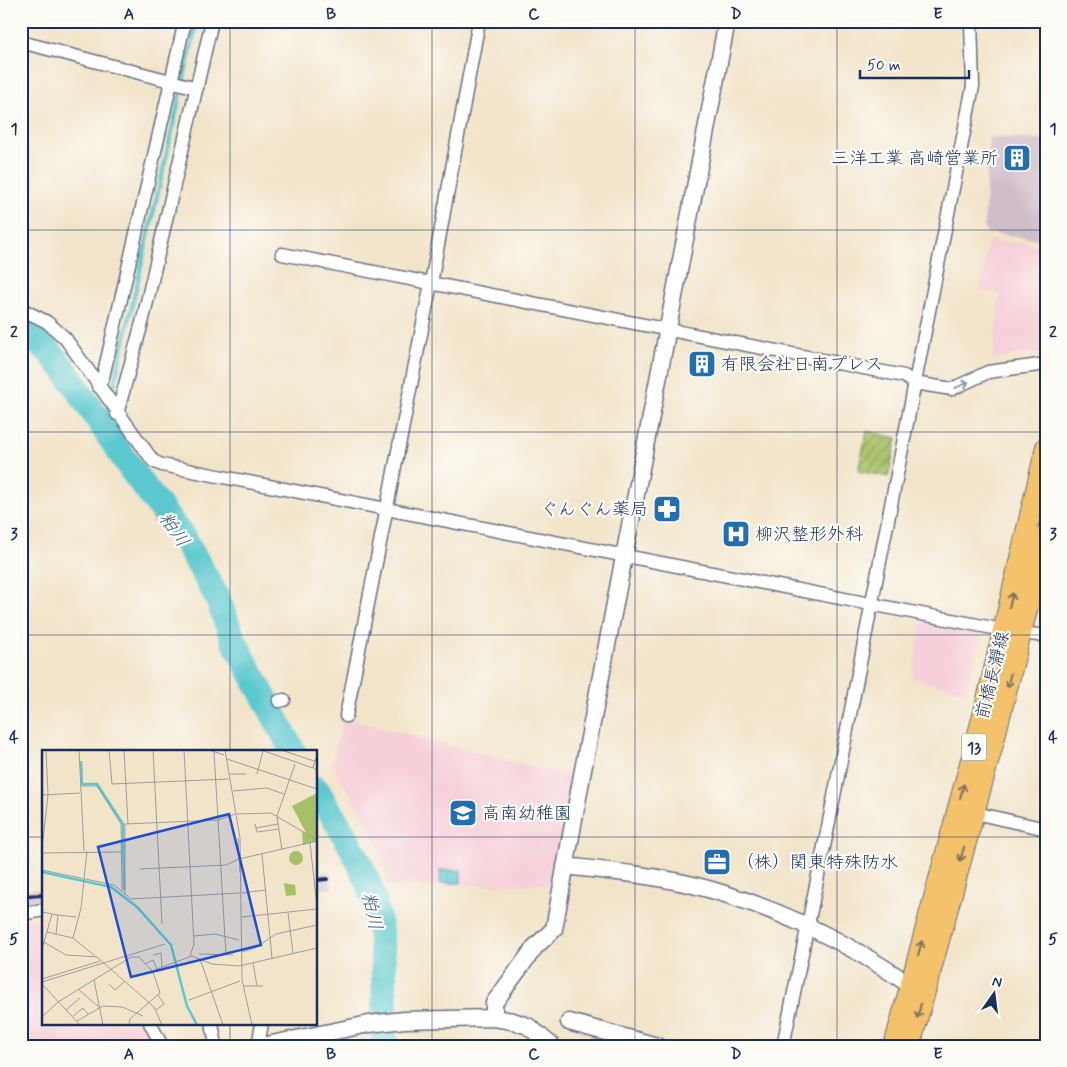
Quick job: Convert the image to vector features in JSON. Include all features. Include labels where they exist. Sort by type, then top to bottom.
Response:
[{"type":"main road","name":"前橋長瀞線","points":[[910,1046],[975,813],[1012,632],[1046,447]]},
{"type":"main road","name":"前橋長瀞線","points":[[894,1046],[1012,632],[1046,534]]},
{"type":"street","points":[[112,406],[143,320],[184,85],[185,21]]},
{"type":"street","points":[[98,386],[103,377],[184,85],[212,21]]},
{"type":"street","points":[[346,716],[431,283],[479,21]]},
{"type":"street","points":[[494,1018],[494,1003],[535,947],[554,929],[727,21]]},
{"type":"street","points":[[783,1046],[827,832],[870,604],[973,86],[971,21]]},
{"type":"street","points":[[21,42],[184,85]]},
{"type":"street","points":[[282,254],[904,376],[914,383],[952,389],[988,372],[1046,364]]},
{"type":"street","points":[[21,309],[38,317],[64,338],[153,461],[162,465],[1012,632],[1046,636]]},
{"type":"street","points":[[975,813],[1046,829]]},
{"type":"street","points":[[565,866],[621,872],[694,886],[732,897],[806,927],[850,948],[910,985]]},
{"type":"street","points":[[21,914],[42,910]]},
{"type":"street","points":[[262,1046],[369,1024],[399,1021],[494,1018],[528,1026],[552,1046]]},
{"type":"street","points":[[569,1022],[657,1046]]},
{"type":"street","points":[[151,1024],[162,1046]]},
{"type":"street","points":[[212,1024],[216,1046]]},
{"type":"street","points":[[258,1046],[262,1024]]},
{"type":"shaded area","points":[[989,137],[1046,140],[1046,240],[987,233],[984,227]]},
{"type":"shaded area","points":[[988,240],[1046,246],[1046,354],[1017,354],[992,361],[1000,295],[980,291]]},
{"type":"shaded area","points":[[923,617],[982,630],[967,692],[912,678]]},
{"type":"shaded area","name":"高南幼稚園","points":[[343,718],[573,777],[553,884],[387,886],[384,859],[369,827],[332,764]]},
{"type":"shaded area","points":[[330,872],[332,889],[318,889],[318,873]]},
{"type":"shaded area","points":[[42,889],[42,901],[21,903],[21,890]]},
{"type":"shaded area","points":[[42,917],[42,1024],[146,1024],[156,1046],[21,1046],[21,921]]},
{"type":"green space","points":[[867,431],[897,438],[888,477],[858,471]]},
{"type":"water","points":[[440,870],[461,870],[461,883],[440,883]]},
{"type":"waterway","points":[[111,398],[197,21]]},
{"type":"waterway","name":"粕川","points":[[21,331],[47,349],[64,369],[133,472],[184,539],[217,597],[233,639],[292,750]]},
{"type":"waterway","points":[[104,427],[109,405]]},
{"type":"waterway","name":"粕川","points":[[318,792],[357,857],[374,901],[383,955],[384,1046]]},
{"type":"railway","points":[[318,880],[327,879]]},
{"type":"railway","points":[[21,896],[42,895]]},
{"type":"place","name":"三洋工業 高崎営業所","points":[[1017,158]]},
{"type":"place","name":"有限会社日南プレス","points":[[702,364]]},
{"type":"place","name":"ぐんぐん薬局","points":[[667,509]]},
{"type":"place","name":"柳沢整形外科","points":[[736,534]]},
{"type":"place","name":"高南幼稚園","points":[[463,813]]},
{"type":"place","name":"（株）関東特殊防水","points":[[717,862]]}]
